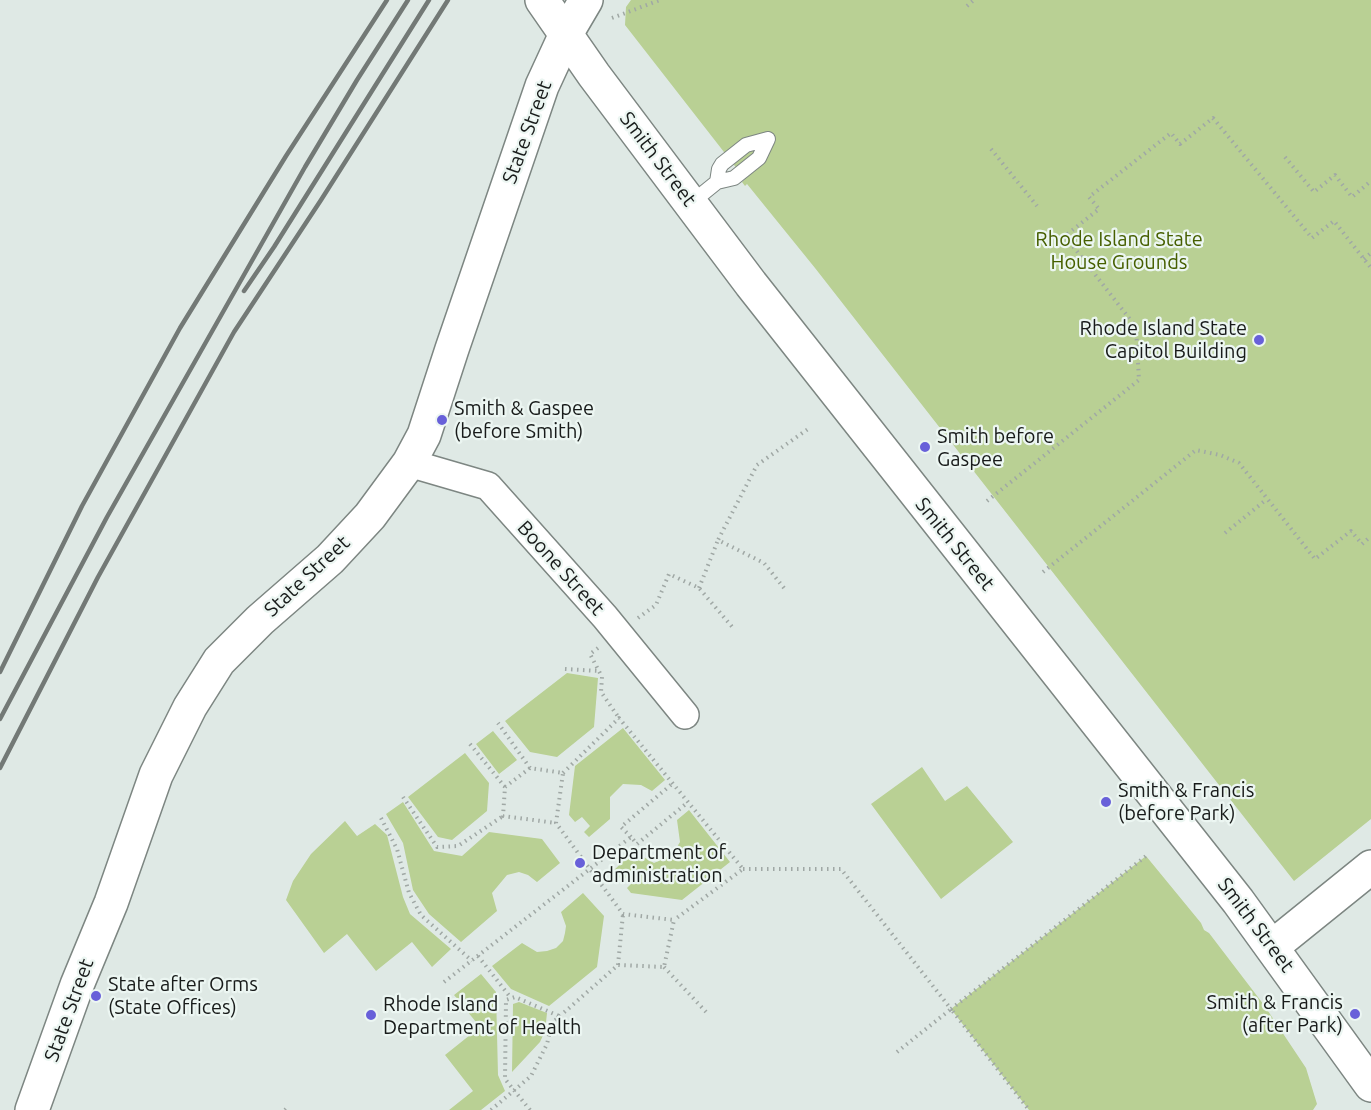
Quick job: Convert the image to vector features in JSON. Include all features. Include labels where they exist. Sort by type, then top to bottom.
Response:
[{"type":"main road","name":"Smith Street","points":[[542,0],[594,75],[758,294],[1238,901],[1371,1085]]},
{"type":"main road","name":"State Street","points":[[32,1110],[77,985],[111,903],[156,775],[190,707],[219,661],[260,620],[330,558],[370,516],[409,463],[424,435],[542,86],[566,34],[599,9]]},
{"type":"main road","points":[[1272,947],[1371,867]]},
{"type":"street","name":"Boone Street","points":[[409,463],[488,486],[612,625],[685,715]]},
{"type":"lane","points":[[691,202],[717,182]]},
{"type":"path","points":[[599,9],[660,0]]},
{"type":"path","points":[[967,6],[974,0]]},
{"type":"path","points":[[987,501],[1139,380],[1136,327],[1065,236],[1099,209],[1089,197],[1171,132],[1180,144],[1213,118],[1312,238],[1334,221],[1371,268]]},
{"type":"path","points":[[991,148],[1037,206]]},
{"type":"path","points":[[1285,157],[1314,192],[1335,175],[1352,197],[1371,181]]},
{"type":"path","points":[[1364,259],[1371,253]]},
{"type":"path","points":[[699,588],[718,540],[757,465],[808,429]]},
{"type":"path","points":[[1043,572],[1196,450],[1220,455],[1239,463],[1315,559],[1352,531],[1362,544],[1371,536]]},
{"type":"path","points":[[1225,533],[1268,499]]},
{"type":"path","points":[[718,540],[764,563],[784,588]]},
{"type":"path","points":[[564,669],[599,671]]},
{"type":"path","points":[[618,966],[623,914],[556,823],[563,772],[619,718],[743,869]]},
{"type":"path","points":[[498,723],[530,768]]},
{"type":"path","points":[[470,744],[505,787],[503,816]]},
{"type":"path","points":[[505,787],[530,768],[563,772]]},
{"type":"path","points":[[672,784],[621,827],[637,844],[687,803]]},
{"type":"path","points":[[403,797],[436,848],[458,846],[503,816],[556,823]]},
{"type":"path","points":[[381,818],[397,849],[409,893],[421,915],[472,961]]},
{"type":"path","points":[[444,982],[631,837]]},
{"type":"path","points":[[897,1052],[1146,856]]},
{"type":"path","points":[[664,967],[674,920],[743,869],[841,869],[1029,1110]]},
{"type":"path","points":[[623,914],[674,920]]},
{"type":"path","points":[[478,956],[511,998]]},
{"type":"path","points":[[491,1110],[531,1076],[547,1044],[552,1023],[618,966],[664,967],[708,1014]]},
{"type":"path","points":[[530,1110],[505,1079],[506,1000],[515,997],[559,1016]]},
{"type":"green space","name":"Rhode Island State House Grounds","points":[[631,0],[1371,0],[1371,819],[1294,881],[815,268],[747,184],[745,186],[742,182],[745,179],[625,25],[626,7]]},
{"type":"green space","points":[[567,673],[598,678],[594,727],[557,757],[530,752],[505,721]]},
{"type":"green space","points":[[623,728],[665,780],[652,791],[641,785],[623,784],[610,797],[610,819],[589,837],[584,832],[590,826],[582,817],[575,822],[569,815],[575,766]]},
{"type":"green space","points":[[493,731],[517,760],[499,774],[476,744]]},
{"type":"green space","points":[[465,753],[489,783],[487,811],[452,840],[438,837],[408,797]]},
{"type":"green space","points":[[922,767],[945,801],[967,786],[1013,842],[941,899],[871,804]]},
{"type":"green space","points":[[403,802],[434,851],[462,856],[489,832],[542,839],[560,863],[537,882],[519,872],[507,875],[492,893],[497,911],[461,942],[429,914],[413,890],[403,843],[386,814]]},
{"type":"green space","points":[[689,810],[730,862],[682,900],[631,893],[627,888],[631,884],[629,877],[621,879],[613,871],[635,850],[654,863],[672,855],[680,842],[677,820]]},
{"type":"green space","points":[[345,821],[357,836],[375,824],[387,835],[403,897],[410,914],[451,949],[432,967],[412,942],[376,971],[347,934],[324,953],[286,900],[293,881],[311,854]]},
{"type":"green space","points":[[1146,856],[1264,1005],[1306,1068],[1317,1104],[1313,1110],[1029,1110],[951,1009]]},
{"type":"green space","points":[[583,893],[604,916],[597,967],[549,1006],[511,989],[492,966],[522,943],[537,952],[556,948],[563,941],[566,926],[561,912]]},
{"type":"green space","points":[[481,974],[496,992],[498,1075],[505,1091],[481,1110],[449,1110],[473,1091],[445,1055],[480,1027],[454,995]]},
{"type":"green space","points":[[519,1002],[547,1013],[545,1031],[540,1042],[512,1072],[513,1004]]},
{"type":"railway","points":[[0,672],[82,506],[180,328],[286,156],[387,0]]},
{"type":"railway","points":[[0,719],[107,517],[305,167],[408,0]]},
{"type":"railway","points":[[244,291],[429,0]]},
{"type":"railway","points":[[0,768],[98,577],[234,332],[448,0]]},
{"type":"place","name":"Rhode Island State Capitol Building","points":[[1259,340]]},
{"type":"place","name":"Smith & Gaspee (before Smith)","points":[[442,420]]},
{"type":"place","name":"Smith before Gaspee","points":[[925,447]]},
{"type":"place","name":"Smith & Francis (before Park)","points":[[1106,802]]},
{"type":"place","name":"Department of administration","points":[[580,863]]},
{"type":"place","name":"State after Orms (State Offices)","points":[[96,996]]},
{"type":"place","name":"Smith & Francis (after Park)","points":[[1355,1014]]},
{"type":"place","name":"Rhode Island Department of Health","points":[[371,1015]]}]
